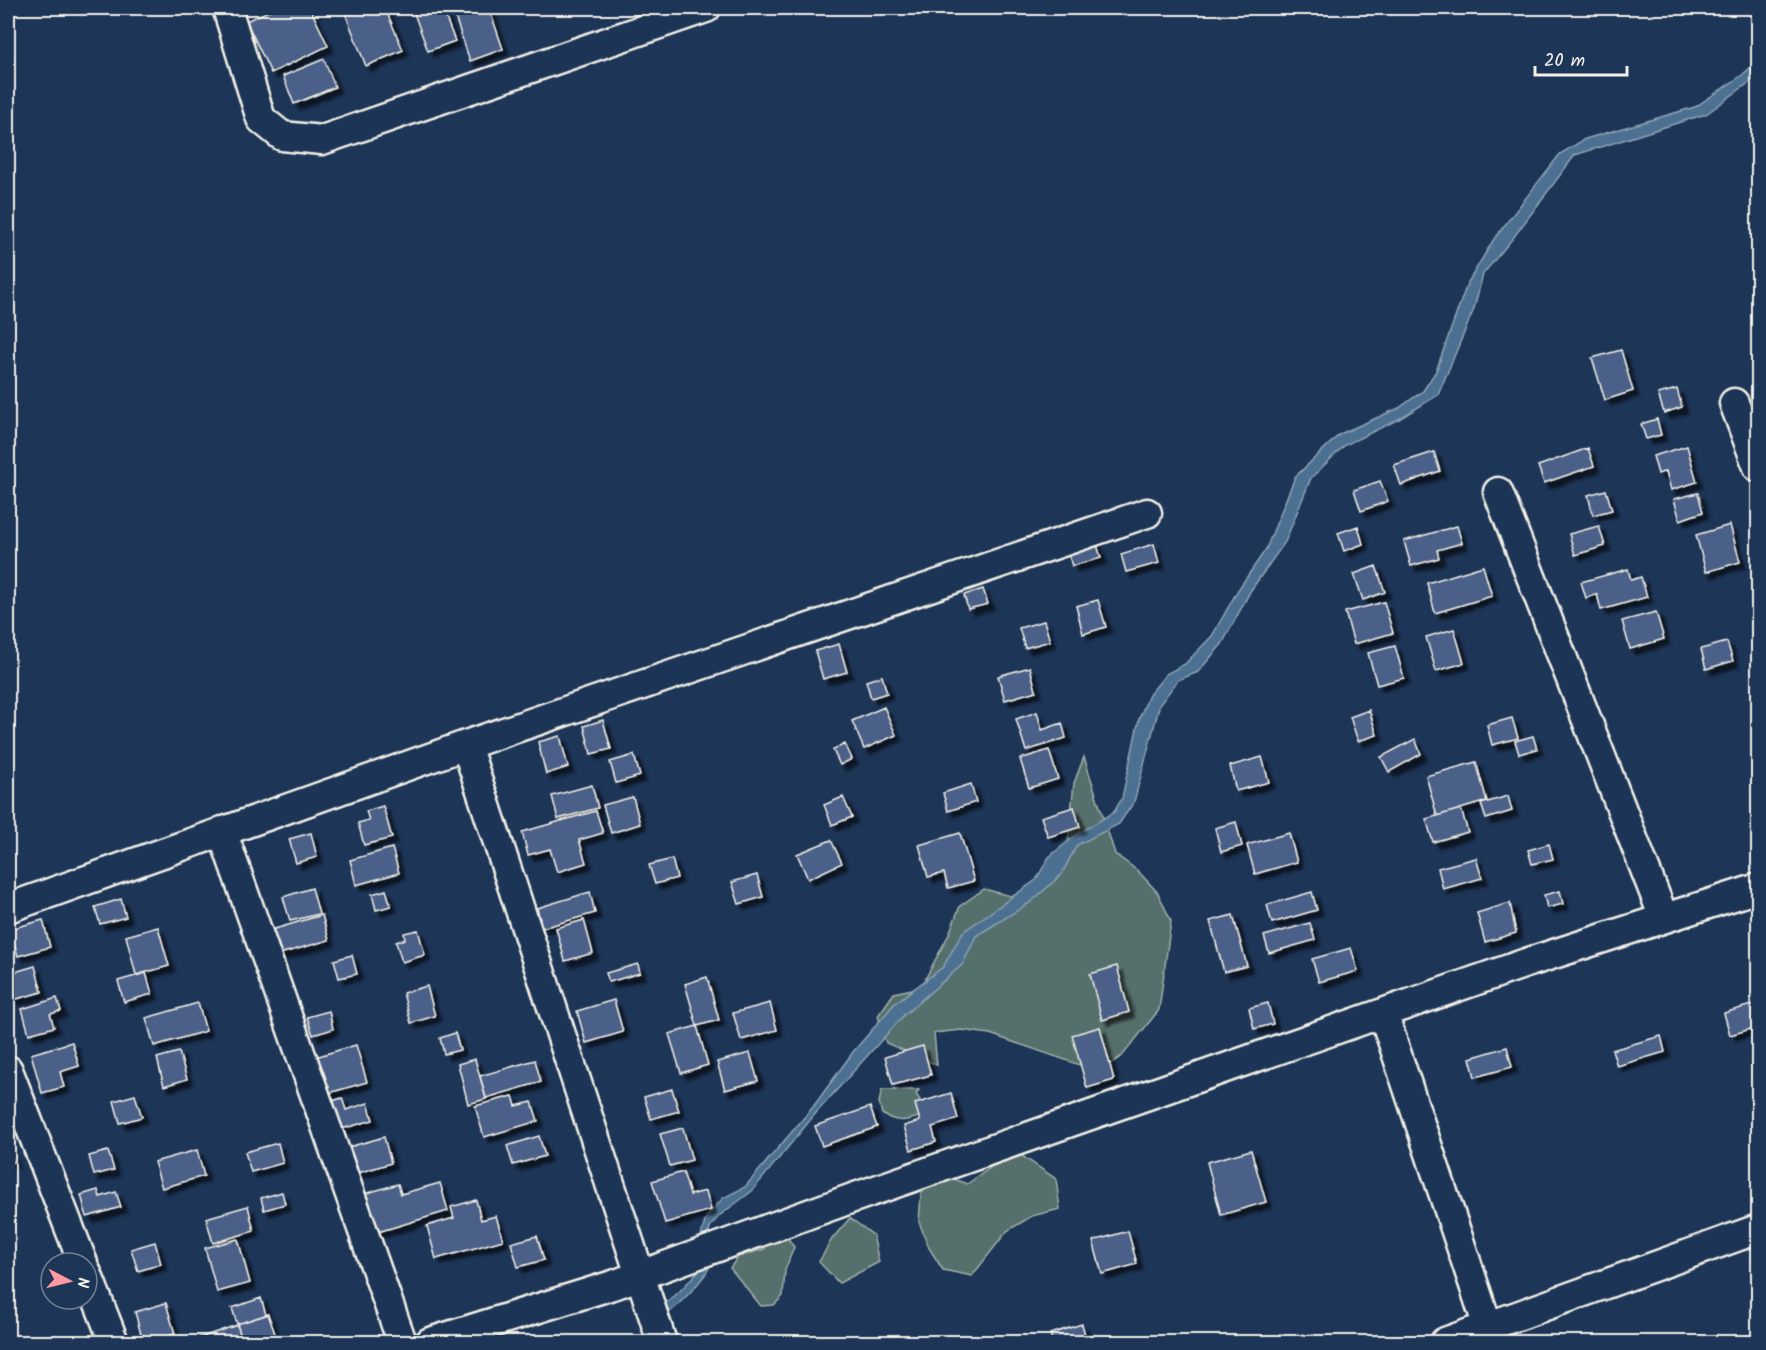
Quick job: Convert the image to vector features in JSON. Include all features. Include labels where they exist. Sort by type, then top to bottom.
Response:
[{"type":"street","points":[[227,8],[261,119],[282,135],[322,140],[706,8]]},
{"type":"street","points":[[1734,403],[1758,467]]},
{"type":"street","points":[[1498,492],[1664,918]]},
{"type":"street","points":[[8,908],[466,745],[1147,513]]},
{"type":"street","points":[[466,745],[657,1327]]},
{"type":"street","points":[[222,831],[402,1342]]},
{"type":"street","points":[[430,1342],[640,1275],[1526,963],[1758,888]]},
{"type":"street","points":[[1383,1013],[1488,1327]]},
{"type":"street","points":[[8,1070],[78,1251]]},
{"type":"street","points":[[1445,1342],[1758,1229]]},
{"type":"street","points":[[99,1304],[114,1342]]},
{"type":"green space","points":[[1084,757],[1115,854],[1138,871],[1158,893],[1171,921],[1159,1010],[1123,1055],[1100,1072],[990,1034],[961,1030],[934,1033],[937,1065],[886,1043],[878,1016],[894,993],[921,987],[949,934],[960,906],[984,889],[1011,896],[1038,889],[1055,867],[1068,841],[1074,783]]},
{"type":"green space","points":[[882,1090],[919,1090],[916,1094],[923,1105],[918,1117],[900,1120],[891,1119],[882,1114],[879,1102]]},
{"type":"green space","points":[[1009,1147],[1056,1179],[1060,1209],[1032,1216],[1007,1231],[972,1276],[943,1270],[929,1248],[919,1222],[921,1194],[939,1173],[967,1184],[990,1168]]},
{"type":"green space","points":[[850,1218],[873,1235],[879,1262],[839,1283],[819,1262],[832,1239]]},
{"type":"green space","points":[[787,1237],[794,1247],[785,1270],[783,1296],[774,1305],[761,1306],[730,1268],[738,1257],[764,1249],[773,1239]]},
{"type":"water","points":[[1758,61],[1758,76],[1706,114],[1575,155],[1483,274],[1474,309],[1438,395],[1399,419],[1345,445],[1311,478],[1285,542],[1251,590],[1222,644],[1198,672],[1178,680],[1160,704],[1134,802],[1119,824],[1077,845],[1061,875],[1031,902],[976,936],[963,964],[904,1015],[816,1113],[752,1191],[719,1216],[710,1227],[707,1241],[699,1244],[706,1217],[723,1198],[745,1187],[813,1107],[853,1052],[895,1003],[943,967],[963,932],[1036,880],[1049,857],[1076,835],[1114,812],[1122,798],[1139,719],[1149,695],[1166,674],[1185,664],[1212,636],[1238,590],[1266,549],[1295,477],[1340,434],[1399,408],[1423,391],[1436,371],[1467,284],[1494,239],[1560,154],[1585,139],[1695,107],[1741,76]]},
{"type":"water","points":[[710,1265],[698,1283],[668,1314],[656,1312],[701,1268]]},
{"type":"building","points":[[275,8],[310,8],[328,46],[271,73],[246,21]]},
{"type":"building","points":[[343,8],[385,8],[403,50],[366,66]]},
{"type":"building","points":[[412,8],[442,8],[455,41],[428,51]]},
{"type":"building","points":[[452,8],[489,8],[503,49],[470,61]]},
{"type":"building","points":[[324,59],[335,87],[294,104],[283,76]]},
{"type":"building","points":[[1621,350],[1633,391],[1605,400],[1592,358]]},
{"type":"building","points":[[1677,389],[1682,407],[1664,413],[1658,394]]},
{"type":"building","points":[[1657,419],[1661,435],[1646,439],[1641,424]]},
{"type":"building","points":[[1687,446],[1697,482],[1671,490],[1666,471],[1658,474],[1653,456]]},
{"type":"building","points":[[1588,448],[1594,466],[1544,483],[1538,466]]},
{"type":"building","points":[[1434,452],[1440,471],[1401,485],[1394,465]]},
{"type":"building","points":[[1380,481],[1388,501],[1361,511],[1354,490]]},
{"type":"building","points":[[1606,490],[1612,510],[1593,515],[1588,495]]},
{"type":"building","points":[[1698,493],[1703,512],[1680,520],[1674,499]]},
{"type":"building","points":[[1730,525],[1740,562],[1706,572],[1696,535]]},
{"type":"building","points":[[1358,526],[1363,544],[1344,551],[1338,533]]},
{"type":"building","points":[[1457,526],[1462,543],[1437,550],[1439,558],[1411,566],[1404,541]]},
{"type":"building","points":[[1599,526],[1605,546],[1575,555],[1569,534]]},
{"type":"building","points":[[1096,541],[1101,558],[1072,566],[1067,549]]},
{"type":"building","points":[[1154,544],[1159,563],[1126,572],[1121,554]]},
{"type":"building","points":[[1376,566],[1385,592],[1363,600],[1354,574]]},
{"type":"building","points":[[1483,566],[1492,596],[1435,613],[1427,583]]},
{"type":"building","points":[[1628,569],[1631,580],[1641,577],[1647,597],[1601,610],[1597,594],[1586,598],[1581,582]]},
{"type":"building","points":[[983,589],[988,604],[968,609],[964,595]]},
{"type":"building","points":[[1098,600],[1106,627],[1083,634],[1076,606]]},
{"type":"building","points":[[1384,602],[1393,633],[1354,644],[1345,612]]},
{"type":"building","points":[[1656,612],[1664,639],[1630,649],[1622,621]]},
{"type":"building","points":[[1044,621],[1050,641],[1025,648],[1019,628]]},
{"type":"building","points":[[1454,629],[1464,663],[1436,671],[1426,637]]},
{"type":"building","points":[[1727,642],[1733,661],[1706,669],[1701,649]]},
{"type":"building","points":[[839,644],[847,672],[823,679],[815,651]]},
{"type":"building","points":[[1395,646],[1404,678],[1377,685],[1368,653]]},
{"type":"building","points":[[1030,667],[1036,691],[1005,700],[998,676]]},
{"type":"building","points":[[882,676],[887,693],[871,698],[866,681]]},
{"type":"building","points":[[884,707],[896,735],[864,749],[852,721]]},
{"type":"building","points":[[1369,710],[1377,735],[1358,741],[1350,717]]},
{"type":"building","points":[[1037,712],[1042,730],[1062,723],[1066,738],[1026,751],[1016,719]]},
{"type":"building","points":[[1512,718],[1518,738],[1492,745],[1487,725]]},
{"type":"building","points":[[603,720],[611,749],[591,754],[584,726]]},
{"type":"building","points":[[560,736],[568,767],[546,774],[538,742]]},
{"type":"building","points":[[1533,736],[1537,749],[1519,754],[1515,741]]},
{"type":"building","points":[[1415,739],[1421,754],[1389,772],[1381,757]]},
{"type":"building","points":[[845,744],[852,759],[840,765],[833,750]]},
{"type":"building","points":[[1049,750],[1058,779],[1029,788],[1020,759]]},
{"type":"building","points":[[634,755],[640,776],[616,783],[610,762]]},
{"type":"building","points":[[1262,757],[1269,782],[1236,791],[1230,766]]},
{"type":"building","points":[[1476,762],[1487,801],[1437,816],[1426,776]]},
{"type":"building","points":[[971,784],[976,802],[948,811],[943,793]]},
{"type":"building","points":[[592,785],[598,808],[558,819],[552,796]]},
{"type":"building","points":[[1508,796],[1512,811],[1486,819],[1481,804]]},
{"type":"building","points":[[633,797],[640,824],[611,833],[603,805]]},
{"type":"building","points":[[843,797],[852,817],[832,825],[824,805]]},
{"type":"building","points":[[383,806],[392,838],[364,845],[358,823],[369,820],[366,811]]},
{"type":"building","points":[[1074,807],[1080,827],[1048,837],[1041,817]]},
{"type":"building","points":[[1461,809],[1468,832],[1433,842],[1426,819]]},
{"type":"building","points":[[596,811],[603,833],[579,840],[586,863],[557,872],[550,849],[528,855],[522,832]]},
{"type":"building","points":[[1236,822],[1242,846],[1221,852],[1215,828]]},
{"type":"building","points":[[311,833],[317,857],[296,863],[289,839]]},
{"type":"building","points":[[960,833],[974,881],[948,888],[944,873],[928,877],[919,845]]},
{"type":"building","points":[[1289,833],[1297,862],[1255,874],[1247,845]]},
{"type":"building","points":[[831,840],[842,863],[808,879],[797,854]]},
{"type":"building","points":[[1549,844],[1553,859],[1532,864],[1528,850]]},
{"type":"building","points":[[392,848],[399,873],[356,885],[350,860]]},
{"type":"building","points":[[1476,858],[1482,878],[1443,889],[1438,868]]},
{"type":"building","points":[[672,859],[677,878],[655,884],[649,865]]},
{"type":"building","points":[[757,875],[763,897],[739,904],[732,882]]},
{"type":"building","points":[[312,888],[319,914],[290,921],[283,897]]},
{"type":"building","points":[[386,890],[391,906],[376,910],[372,894]]},
{"type":"building","points":[[1560,891],[1563,904],[1547,908],[1544,895]]},
{"type":"building","points":[[590,892],[595,913],[542,928],[537,908]]},
{"type":"building","points":[[1312,892],[1317,910],[1272,923],[1267,905]]},
{"type":"building","points":[[121,899],[126,917],[100,924],[95,907]]},
{"type":"building","points":[[1510,903],[1516,933],[1485,942],[1477,913]]},
{"type":"building","points":[[322,915],[329,940],[269,957],[261,933]]},
{"type":"building","points":[[1233,915],[1247,966],[1224,972],[1210,921]]},
{"type":"building","points":[[43,920],[50,947],[18,956],[10,929]]},
{"type":"building","points":[[584,920],[593,953],[565,961],[556,928]]},
{"type":"building","points":[[1310,923],[1315,940],[1269,953],[1264,936]]},
{"type":"building","points":[[158,927],[169,966],[136,975],[126,936]]},
{"type":"building","points":[[418,930],[425,955],[402,962],[396,942],[405,939],[404,933]]},
{"type":"building","points":[[1351,948],[1358,971],[1319,982],[1312,959]]},
{"type":"building","points":[[352,955],[357,974],[339,978],[334,960]]},
{"type":"building","points":[[638,964],[640,973],[609,982],[606,973]]},
{"type":"building","points":[[35,966],[42,992],[13,1000],[8,974]]},
{"type":"building","points":[[1117,966],[1129,1012],[1102,1020],[1090,974]]},
{"type":"building","points":[[146,973],[152,994],[124,1002],[118,981]]},
{"type":"building","points":[[707,977],[719,1020],[697,1026],[685,984]]},
{"type":"building","points":[[427,986],[435,1016],[411,1023],[403,993]]},
{"type":"building","points":[[57,998],[61,1011],[50,1014],[54,1027],[29,1034],[22,1009]]},
{"type":"building","points":[[614,1000],[623,1032],[586,1043],[577,1011]]},
{"type":"building","points":[[198,1003],[206,1031],[154,1046],[146,1018]]},
{"type":"building","points":[[770,1003],[777,1030],[741,1040],[733,1013]]},
{"type":"building","points":[[1268,1003],[1273,1024],[1254,1029],[1249,1008]]},
{"type":"building","points":[[1758,1003],[1758,1027],[1730,1035],[1724,1013]]},
{"type":"building","points":[[329,1011],[333,1029],[313,1035],[307,1017]]},
{"type":"building","points":[[697,1026],[708,1065],[681,1073],[669,1034]]},
{"type":"building","points":[[1100,1027],[1114,1080],[1087,1088],[1072,1035]]},
{"type":"building","points":[[455,1033],[460,1050],[444,1054],[440,1038]]},
{"type":"building","points":[[1661,1036],[1665,1052],[1617,1066],[1612,1050]]},
{"type":"building","points":[[72,1042],[79,1066],[60,1072],[64,1087],[42,1093],[31,1054]]},
{"type":"building","points":[[356,1045],[367,1082],[322,1095],[312,1058]]},
{"type":"building","points":[[923,1046],[931,1075],[893,1085],[885,1057]]},
{"type":"building","points":[[1507,1047],[1512,1067],[1475,1077],[1470,1058]]},
{"type":"building","points":[[179,1052],[187,1079],[164,1086],[157,1058]]},
{"type":"building","points":[[750,1053],[758,1081],[725,1090],[717,1062]]},
{"type":"building","points":[[475,1059],[486,1099],[468,1104],[458,1064]]},
{"type":"building","points":[[535,1060],[541,1082],[486,1098],[480,1076]]},
{"type":"building","points":[[672,1089],[679,1111],[651,1119],[644,1097]]},
{"type":"building","points":[[951,1093],[958,1119],[932,1127],[936,1142],[911,1150],[904,1126],[920,1121],[915,1104]]},
{"type":"building","points":[[135,1095],[142,1117],[120,1123],[114,1101]]},
{"type":"building","points":[[513,1096],[516,1106],[532,1102],[538,1121],[484,1137],[475,1106]]},
{"type":"building","points":[[342,1098],[346,1110],[368,1103],[373,1120],[331,1132],[323,1104]]},
{"type":"building","points":[[870,1107],[877,1127],[822,1146],[815,1126]]},
{"type":"building","points":[[683,1128],[692,1160],[670,1166],[660,1134]]},
{"type":"building","points":[[539,1136],[545,1156],[513,1165],[507,1146]]},
{"type":"building","points":[[384,1137],[391,1163],[358,1173],[356,1164],[343,1168],[338,1150]]},
{"type":"building","points":[[278,1143],[283,1163],[251,1172],[245,1152]]},
{"type":"building","points":[[8,1149],[13,1162],[8,1164]]},
{"type":"building","points":[[197,1150],[204,1176],[162,1188],[154,1162]]},
{"type":"building","points":[[1251,1150],[1266,1202],[1221,1215],[1207,1162]]},
{"type":"building","points":[[108,1151],[114,1170],[94,1175],[89,1156]]},
{"type":"building","points":[[683,1172],[690,1195],[706,1191],[711,1210],[665,1223],[652,1181]]},
{"type":"building","points":[[440,1183],[448,1211],[368,1235],[357,1196],[398,1184],[401,1194]]},
{"type":"building","points":[[98,1190],[100,1197],[116,1192],[121,1207],[87,1217],[81,1195]]},
{"type":"building","points":[[282,1192],[285,1204],[264,1210],[261,1198]]},
{"type":"building","points":[[476,1200],[481,1220],[496,1216],[503,1240],[436,1259],[427,1226],[454,1218],[451,1207]]},
{"type":"building","points":[[248,1206],[254,1231],[213,1243],[206,1218]]},
{"type":"building","points":[[1128,1231],[1137,1264],[1102,1274],[1093,1241]]},
{"type":"building","points":[[537,1236],[544,1260],[518,1267],[511,1243]]},
{"type":"building","points":[[238,1239],[250,1283],[217,1292],[205,1248]]},
{"type":"building","points":[[155,1242],[161,1264],[138,1271],[131,1249]]},
{"type":"building","points":[[261,1298],[266,1315],[237,1324],[232,1308]]},
{"type":"building","points":[[166,1303],[175,1334],[143,1342],[135,1312]]},
{"type":"building","points":[[268,1314],[278,1342],[243,1342],[237,1324]]},
{"type":"building","points":[[1082,1324],[1087,1342],[1053,1342],[1050,1334]]},
{"type":"building","points":[[237,1325],[243,1342],[207,1342],[205,1336]]},
{"type":"building","points":[[204,1336],[206,1342],[185,1342]]},
{"type":"building","points":[[1013,1338],[1014,1342],[997,1342]]}]
